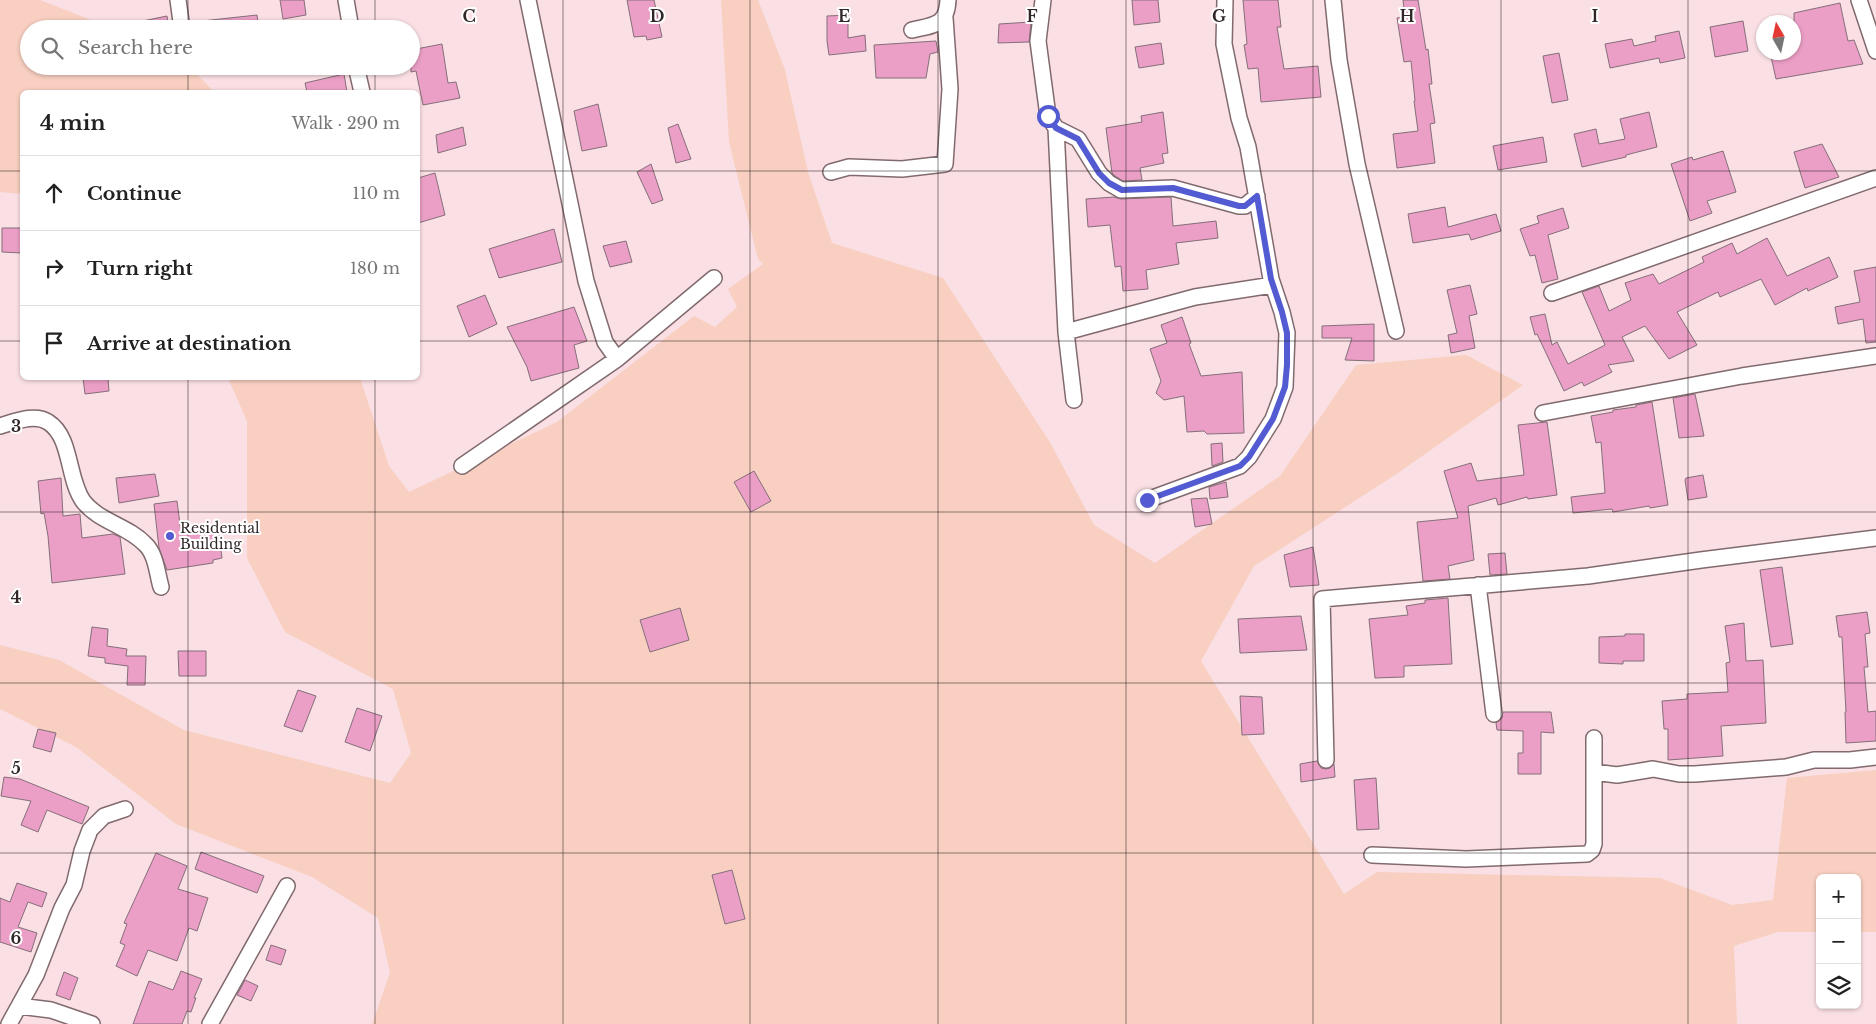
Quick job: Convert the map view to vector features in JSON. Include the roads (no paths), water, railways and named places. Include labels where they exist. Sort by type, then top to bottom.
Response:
[{"type":"street","points":[[178,0],[181,20]]},
{"type":"street","points":[[346,0],[349,20]]},
{"type":"street","points":[[528,0],[586,281],[605,342],[616,360]]},
{"type":"street","points":[[831,172],[849,167],[902,169],[945,164],[950,89],[945,18],[948,10],[948,0]]},
{"type":"street","points":[[1043,0],[1038,41],[1048,116],[1056,128],[1078,139],[1099,173],[1109,183],[1122,190],[1173,188],[1239,206],[1245,206],[1257,196]]},
{"type":"street","points":[[1147,500],[1240,466],[1249,457],[1273,419],[1285,387],[1287,333],[1273,285],[1248,147],[1239,118],[1224,44],[1225,0]]},
{"type":"street","points":[[1333,0],[1339,60],[1356,164],[1396,331]]},
{"type":"street","points":[[1859,0],[1876,51]]},
{"type":"street","points":[[912,30],[937,24],[945,18]]},
{"type":"street","points":[[358,75],[362,90]]},
{"type":"street","points":[[1056,128],[1066,332],[1074,400]]},
{"type":"street","points":[[1552,293],[1876,178]]},
{"type":"street","points":[[462,466],[616,360],[714,278]]},
{"type":"street","points":[[1066,332],[1195,297],[1273,285]]},
{"type":"street","points":[[1543,414],[1742,376],[1876,356]]},
{"type":"street","points":[[0,426],[24,419],[41,419],[48,422],[59,432],[68,456],[75,488],[84,502],[95,514],[112,522],[146,544],[154,558],[161,587]]},
{"type":"street","points":[[1326,760],[1322,599],[1588,576],[1876,538]]},
{"type":"street","points":[[1478,585],[1494,714]]},
{"type":"street","points":[[1372,855],[1466,859],[1587,854],[1592,850],[1594,844],[1594,738]]},
{"type":"street","points":[[1594,772],[1617,775],[1653,769],[1680,774],[1695,774],[1786,767],[1814,760],[1850,760],[1876,757]]},
{"type":"street","points":[[9,1024],[36,976],[62,908],[74,885],[82,851],[90,830],[104,816],[125,808]]},
{"type":"street","points":[[210,1024],[286,886]]},
{"type":"street","points":[[19,1006],[51,1010],[92,1024]]},
{"type":"place","name":"Residential Building","points":[[170,536]]}]
